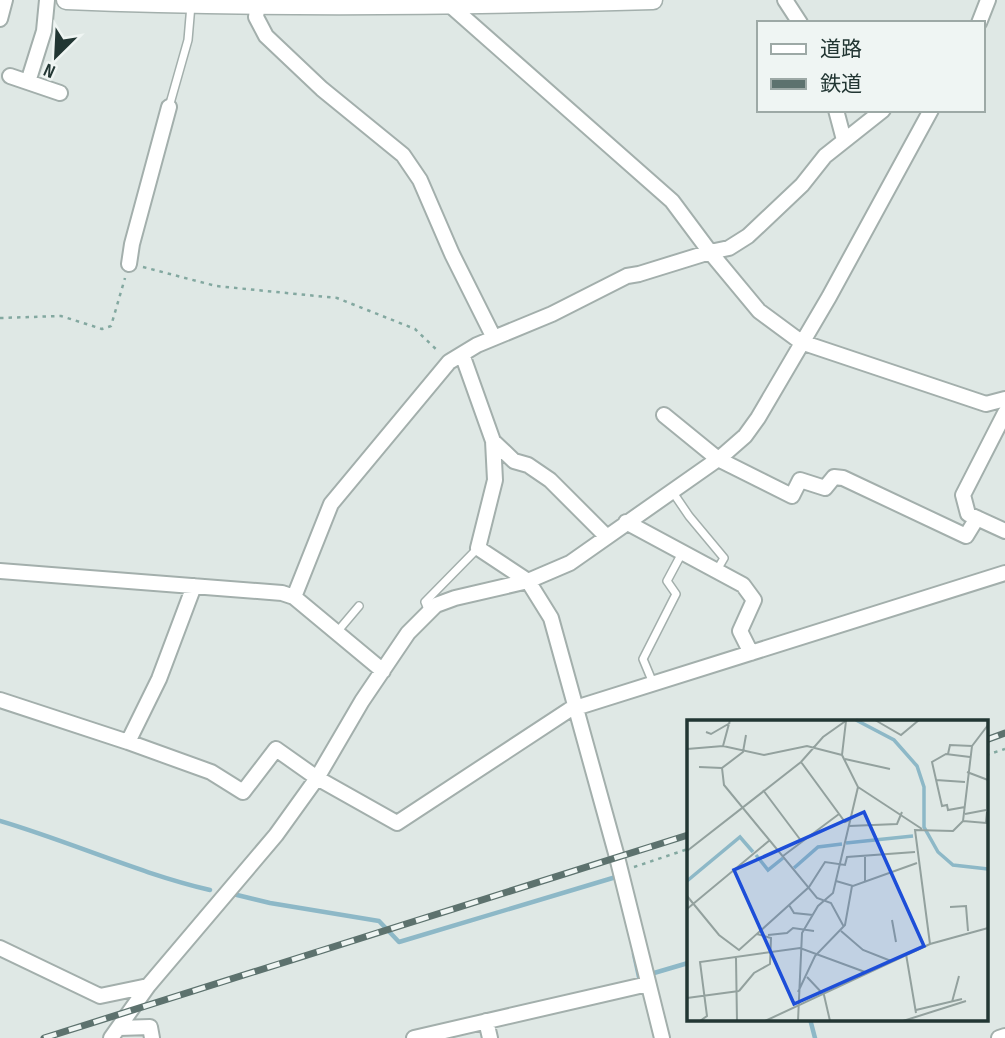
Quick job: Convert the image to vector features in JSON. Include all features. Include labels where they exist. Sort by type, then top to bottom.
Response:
[{"type":"street","points":[[0,19],[5,0]]},
{"type":"street","points":[[28,82],[44,31],[47,0]]},
{"type":"street","points":[[66,0],[191,4],[653,0]]},
{"type":"street","points":[[785,0],[799,21]]},
{"type":"street","points":[[980,21],[988,0]]},
{"type":"street","points":[[258,3],[256,17],[266,36],[322,89],[403,155],[420,180],[452,254],[494,338]]},
{"type":"street","points":[[451,3],[672,201],[759,311],[801,342],[986,404],[1005,399]]},
{"type":"street","points":[[10,75],[60,93]]},
{"type":"street","points":[[130,264],[132,244],[169,107]]},
{"type":"street","points":[[837,112],[844,139]]},
{"type":"street","points":[[294,597],[331,504],[456,358],[627,276],[729,248],[748,236],[802,185],[825,156],[880,112]]},
{"type":"street","points":[[115,1033],[148,986],[276,835],[317,778],[362,701],[408,634],[436,605],[528,581],[570,563],[718,459],[745,436],[829,297],[930,112]]},
{"type":"street","points":[[456,358],[493,441],[495,480],[478,548],[528,581],[551,618],[577,707],[662,1038]]},
{"type":"street","points":[[1005,413],[963,495],[968,514],[1005,531]]},
{"type":"street","points":[[664,415],[718,459],[792,496],[800,480],[825,488],[834,477],[843,478],[966,536],[977,518]]},
{"type":"street","points":[[493,441],[514,461],[528,465],[550,480],[606,536]]},
{"type":"street","points":[[626,522],[743,584],[754,600],[740,631],[751,653]]},
{"type":"street","points":[[0,571],[282,593],[294,597],[383,671]]},
{"type":"street","points":[[0,700],[211,772],[243,792],[276,749],[317,778],[397,823],[569,710],[1005,573]]},
{"type":"street","points":[[128,742],[159,679],[194,586]]},
{"type":"street","points":[[0,948],[100,996],[148,986]]},
{"type":"street","points":[[414,1038],[648,984]]},
{"type":"street","points":[[486,1021],[489,1038]]},
{"type":"street","points":[[115,1033],[150,1027],[152,1038]]},
{"type":"street","points":[[999,1038],[1005,1036]]},
{"type":"lane","points":[[169,107],[187,40],[191,4]]},
{"type":"lane","points":[[672,491],[724,558],[717,571]]},
{"type":"lane","points":[[429,613],[425,602],[478,548]]},
{"type":"lane","points":[[653,683],[643,659],[676,594],[667,581],[682,553]]},
{"type":"lane","points":[[337,632],[359,606]]},
{"type":"path","points":[[0,317],[61,316],[102,329],[111,326],[130,264],[216,286],[337,298],[415,329],[456,358]]},
{"type":"path","points":[[988,754],[1005,749]]},
{"type":"path","points":[[620,871],[687,849]]},
{"type":"waterway","points":[[0,821],[157,875],[210,890]]},
{"type":"waterway","points":[[233,894],[270,903],[379,921],[399,942],[616,877]]},
{"type":"waterway","points":[[634,954],[639,977]]},
{"type":"waterway","points":[[654,973],[687,963]]},
{"type":"waterway","points":[[810,1020],[815,1038]]},
{"type":"railway","points":[[988,739],[1005,733]]},
{"type":"railway","points":[[44,1038],[687,835]]}]
